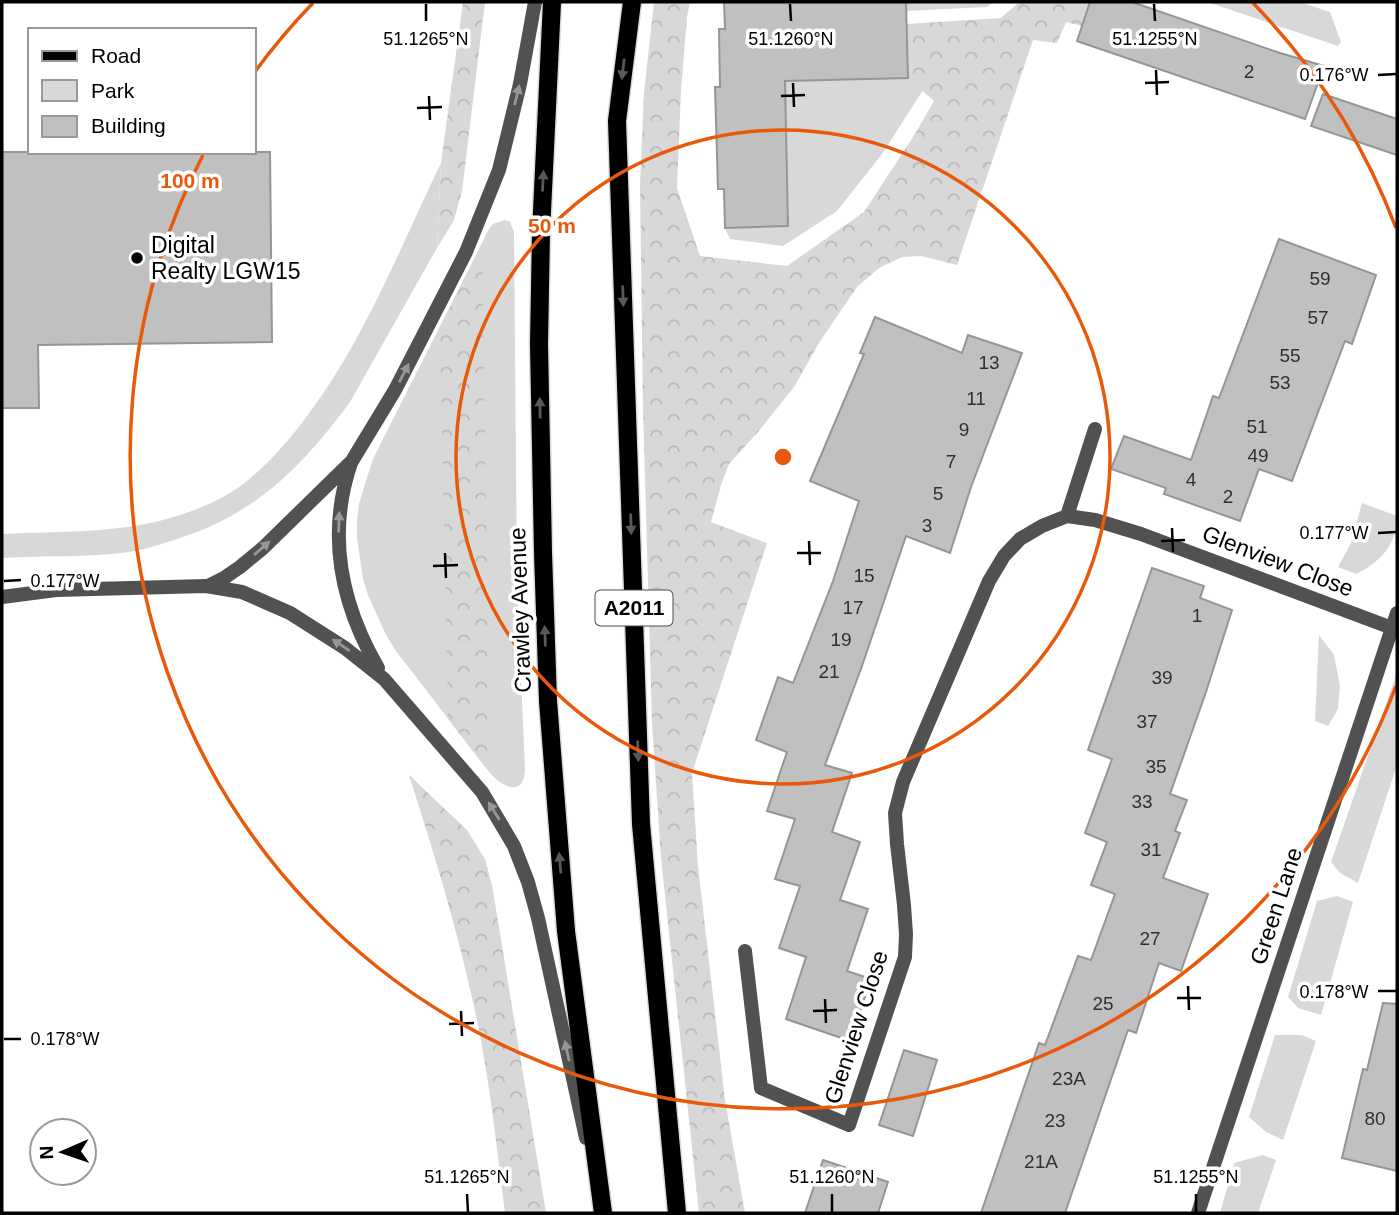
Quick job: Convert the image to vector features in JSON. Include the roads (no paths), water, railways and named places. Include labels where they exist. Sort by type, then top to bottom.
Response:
[{"type":"main road","name":"Crawley Avenue","points":[[552,2],[541,232],[539,344],[542,553],[548,701],[566,931],[602,1213]]},
{"type":"main road","name":"A2011","points":[[632,2],[617,121],[640,810],[677,1213]]},
{"type":"street","points":[[384,679],[360,636],[346,595],[339,549],[340,506],[344,484],[352,461],[395,390],[466,252],[482,215],[499,170],[520,85],[535,2]]},
{"type":"street","points":[[1067,516],[1096,429]]},
{"type":"street","points":[[206,586],[232,573],[263,548],[352,461]]},
{"type":"street","name":"Glenview Close","points":[[745,951],[761,1088],[849,1125],[905,957],[905,915],[895,813],[903,782],[989,580],[1004,556],[1020,539],[1042,526],[1067,516],[1095,520],[1141,534],[1392,628]]},
{"type":"street","points":[[2,597],[68,590],[206,586],[242,592],[290,613],[345,648],[384,679],[482,792],[504,827],[521,863],[538,918],[602,1213]]},
{"type":"street","name":"Green Lane","points":[[1198,1213],[1397,613]]},
{"type":"place","name":"Digital Realty LGW15","points":[[137,258]]}]
